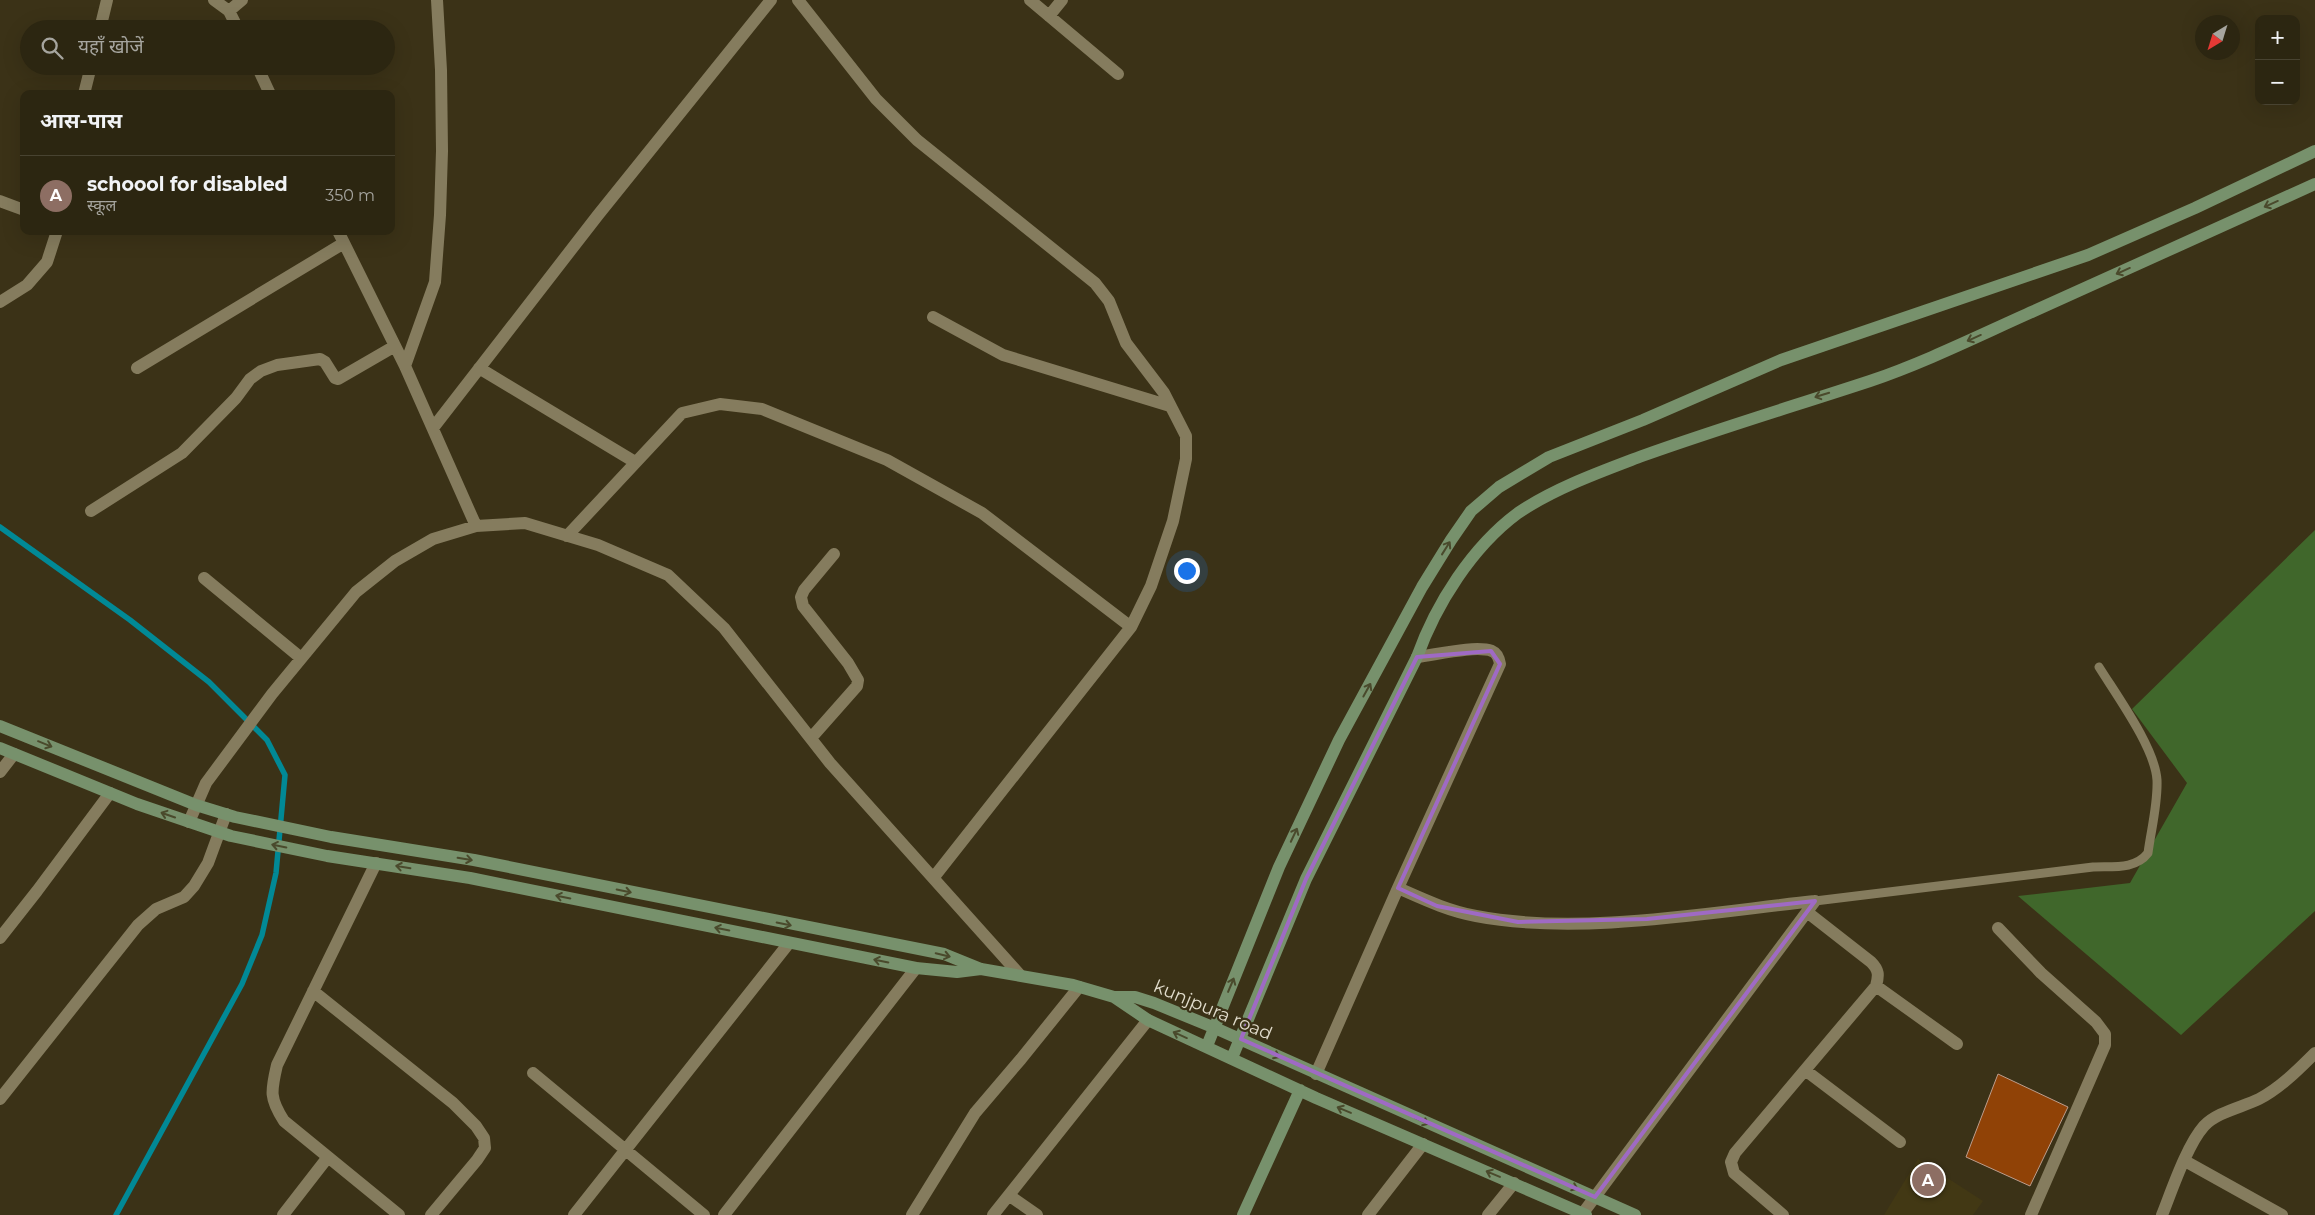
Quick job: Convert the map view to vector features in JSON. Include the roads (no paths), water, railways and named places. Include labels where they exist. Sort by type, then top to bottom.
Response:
[{"type":"street","points":[[102,20],[107,0]]},
{"type":"street","points":[[214,0],[230,11],[234,20]]},
{"type":"street","points":[[230,11],[242,0]]},
{"type":"street","points":[[405,366],[435,282],[436,273],[442,151],[441,70],[437,0]]},
{"type":"street","points":[[433,428],[598,215],[771,0]]},
{"type":"street","points":[[798,0],[895,120],[917,140],[1095,283],[1106,295],[1120,335],[1164,393],[1186,436],[1186,460],[1173,521],[1151,586],[1131,627],[934,877]]},
{"type":"street","points":[[1030,0],[1118,74]]},
{"type":"street","points":[[1049,16],[1062,0]]},
{"type":"street","points":[[85,90],[89,75]]},
{"type":"street","points":[[261,75],[268,90]]},
{"type":"street","points":[[1207,1046],[1213,1027],[1280,867],[1339,740],[1422,587],[1451,540],[1471,511],[1499,486],[1549,457],[1643,420],[1781,360],[2088,254],[2195,208],[2315,151]]},
{"type":"street","points":[[1232,1058],[1306,879],[1417,657],[1424,638],[1458,577],[1490,539],[1519,513],[1563,489],[1615,466],[1713,430],[1880,377],[1955,346],[2315,184]]},
{"type":"street","points":[[0,201],[20,208]]},
{"type":"street","points":[[0,302],[27,285],[47,262],[56,235]]},
{"type":"street","points":[[340,235],[405,366],[476,526]]},
{"type":"street","points":[[137,368],[344,243]]},
{"type":"street","points":[[933,317],[1003,356],[1170,406]]},
{"type":"street","points":[[91,511],[182,453],[236,398],[250,379],[261,371],[277,365],[320,359],[325,362],[335,378],[338,379],[395,346]]},
{"type":"street","points":[[479,368],[635,462]]},
{"type":"street","points":[[567,536],[682,413],[720,404],[762,409],[887,460],[982,513],[1131,627]]},
{"type":"street","points":[[190,822],[206,783],[272,694],[356,592],[395,561],[433,539],[476,526],[525,523],[598,545],[668,575],[724,628],[830,763],[1020,975]]},
{"type":"street","points":[[811,738],[857,686],[858,680],[803,606],[801,597],[804,590],[834,554]]},
{"type":"street","points":[[204,578],[301,658]]},
{"type":"street","points":[[1316,1074],[1500,664],[1498,658],[1491,651],[1478,650],[1417,657]]},
{"type":"street","points":[[0,726],[196,805],[230,816],[331,837],[474,860],[944,954],[982,969],[1079,987],[1114,997]]},
{"type":"street","points":[[0,748],[110,793],[225,834],[327,856],[480,880],[916,968],[957,972],[982,969]]},
{"type":"street","points":[[0,772],[14,754]]},
{"type":"street","points":[[0,938],[37,892],[110,793]]},
{"type":"street","points":[[0,1099],[138,926],[156,909],[184,897],[194,886],[225,834],[230,816]]},
{"type":"street","points":[[376,863],[278,1065],[273,1083],[273,1104],[284,1121],[399,1215]]},
{"type":"street","points":[[1398,888],[1437,906],[1475,916],[1518,922],[1578,924],[1647,919],[1815,901]]},
{"type":"street","points":[[1584,1214],[1815,901]]},
{"type":"street","points":[[1783,1215],[1734,1174],[1731,1162],[1735,1153],[1876,986],[1879,976],[1878,969],[1871,962],[1807,912]]},
{"type":"street","points":[[1998,928],[2041,974],[2096,1022],[2104,1034],[2105,1046],[2099,1061],[2031,1215]]},
{"type":"street","points":[[574,1215],[789,943]]},
{"type":"street","points":[[724,1215],[916,968]]},
{"type":"street","points":[[1876,986],[1957,1044]]},
{"type":"street","points":[[912,1215],[975,1112],[1022,1060],[1079,987]]},
{"type":"street","points":[[314,991],[453,1103],[476,1126],[484,1138],[485,1148],[477,1160],[430,1215]]},
{"type":"street","name":"kunjpura road","points":[[1114,997],[1135,997],[1213,1027],[1635,1215]]},
{"type":"street","name":"kunjpura road","points":[[1114,997],[1148,1020],[1300,1090],[1584,1214]]},
{"type":"street","points":[[993,1215],[1148,1020]]},
{"type":"street","points":[[2162,1215],[2185,1161],[2204,1126],[2212,1119],[2260,1098],[2298,1070],[2315,1053]]},
{"type":"street","points":[[1805,1070],[1900,1142]]},
{"type":"street","points":[[533,1072],[704,1215]]},
{"type":"street","points":[[1243,1215],[1300,1090]]},
{"type":"street","points":[[1368,1215],[1423,1144]]},
{"type":"street","points":[[283,1215],[328,1157]]},
{"type":"street","points":[[2185,1161],[2282,1215]]},
{"type":"street","points":[[1488,1215],[1514,1183]]},
{"type":"street","points":[[1010,1196],[1038,1215]]},
{"type":"lane","points":[[1815,901],[2093,867],[2132,865],[2142,861],[2148,853],[2157,779],[2152,760],[2142,740],[2100,667]]},
{"type":"waterway","points":[[0,527],[130,620],[209,682],[267,740],[285,775],[276,873],[262,935],[242,984],[116,1215]]},
{"type":"place","name":"schoool for disabled","points":[[1928,1180]]}]
